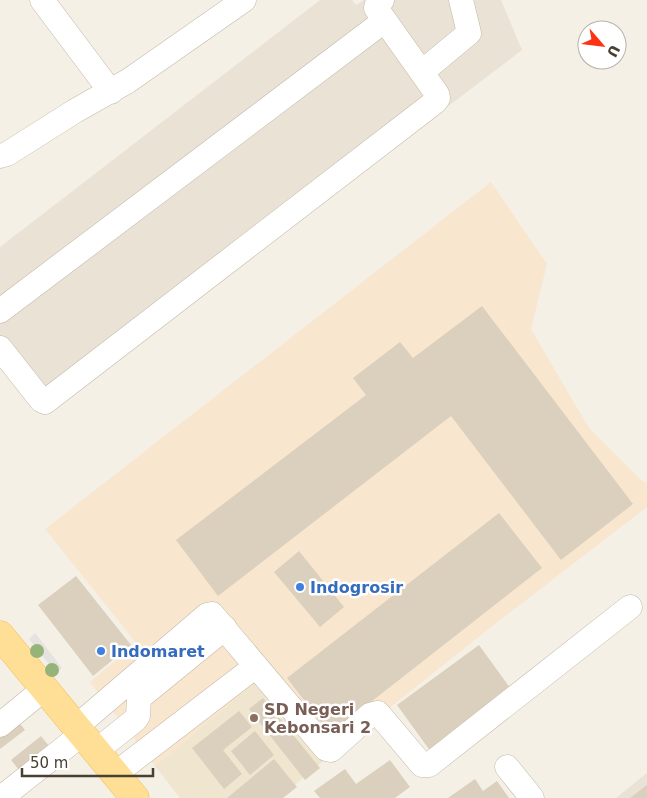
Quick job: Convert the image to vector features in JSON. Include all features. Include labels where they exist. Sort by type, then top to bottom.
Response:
[{"type":"main road","points":[[2,644],[44,689],[134,798]]},
{"type":"street","points":[[42,0],[111,92]]},
{"type":"street","points":[[422,72],[469,33],[461,0]]},
{"type":"street","points":[[0,156],[7,154],[75,111],[111,92],[231,4]]},
{"type":"street","points":[[0,312],[199,159],[383,10],[437,94],[438,98],[435,102],[45,402],[41,400],[0,348]]},
{"type":"street","points":[[0,798],[85,737],[207,615],[212,614],[326,749],[331,750],[370,715],[376,712],[382,716],[422,765],[425,766],[429,765],[630,607]]},
{"type":"street","points":[[85,737],[135,720],[138,716],[139,698],[224,628]]},
{"type":"street","points":[[115,774],[256,666]]},
{"type":"street","points":[[0,725],[44,689]]},
{"type":"street","points":[[507,767],[532,798]]},
{"type":"shaded area","points":[[320,0],[352,0],[356,5],[364,0],[501,0],[522,50],[42,415],[0,361],[0,247]]},
{"type":"shaded area","points":[[491,182],[547,264],[531,329],[589,428],[641,480],[647,483],[647,507],[486,631],[328,757],[261,679],[155,766],[90,682],[136,643],[45,529]]},
{"type":"shaded area","points":[[35,633],[62,668],[56,673],[29,639]]},
{"type":"shaded area","name":"SD Negeri Kebonsari 2","points":[[261,678],[328,757],[279,798],[180,798],[155,766]]},
{"type":"shaded area","points":[[647,773],[647,798],[616,798]]},
{"type":"building","points":[[482,306],[633,504],[561,560],[451,416],[218,596],[176,540],[366,395],[353,378],[400,342],[413,358]]},
{"type":"building","points":[[499,513],[542,568],[330,734],[287,678]]},
{"type":"building","points":[[299,551],[344,607],[320,627],[274,572]]},
{"type":"building","points":[[76,576],[131,645],[93,676],[38,605]]},
{"type":"building","points":[[479,645],[513,692],[431,752],[397,705]]},
{"type":"building","points":[[263,698],[320,768],[305,780],[249,709]]},
{"type":"building","points":[[239,711],[252,727],[223,750],[242,774],[224,789],[192,748]]},
{"type":"building","points":[[14,716],[25,730],[0,749],[0,727]]},
{"type":"building","points":[[255,731],[274,755],[250,775],[231,751]]},
{"type":"building","points":[[41,736],[53,751],[23,775],[11,760]]},
{"type":"building","points":[[274,759],[297,787],[283,798],[227,798]]},
{"type":"building","points":[[390,760],[410,787],[395,798],[320,798],[314,791],[345,769],[356,784]]},
{"type":"building","points":[[475,779],[483,791],[497,781],[509,798],[448,798]]},
{"type":"building","points":[[647,785],[647,798],[630,798]]},
{"type":"place","name":"Indogrosir","points":[[300,587]]},
{"type":"place","name":"Indomaret","points":[[101,651]]},
{"type":"place","name":"SD Negeri Kebonsari 2","points":[[254,718]]}]
